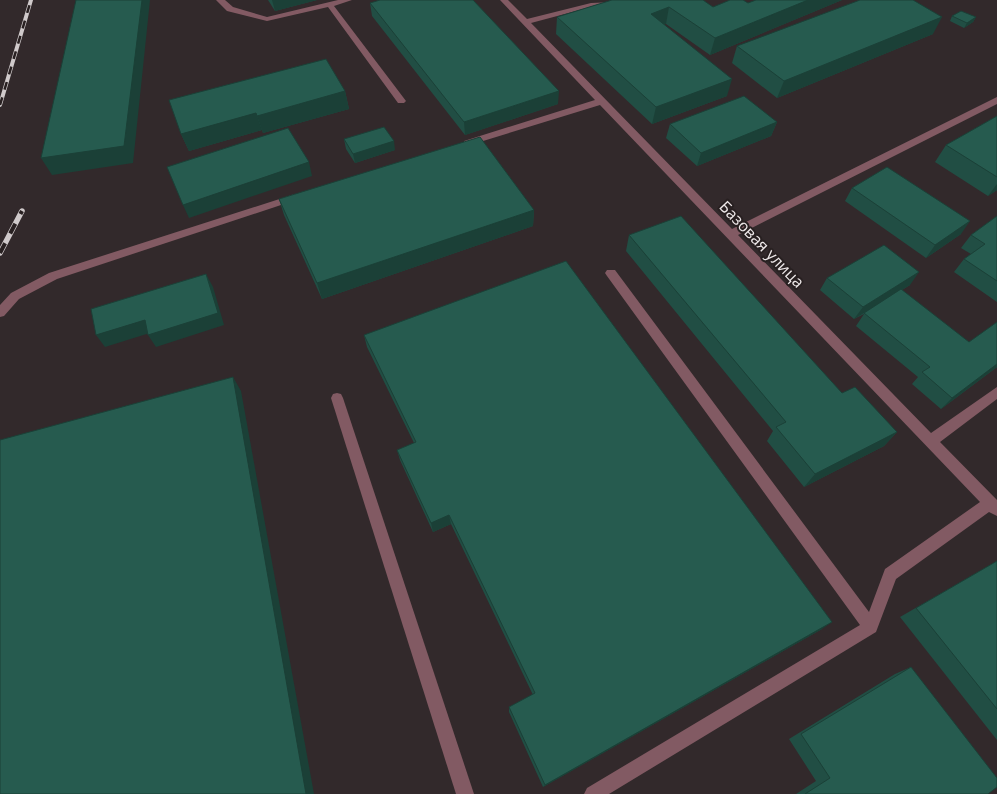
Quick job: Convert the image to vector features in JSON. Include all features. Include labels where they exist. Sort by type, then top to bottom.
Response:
[{"type":"street","points":[[220,0],[230,9],[267,19],[348,0]]},
{"type":"street","name":"Базовая улица","points":[[504,0],[994,507]]},
{"type":"street","points":[[527,22],[590,5],[620,3]]},
{"type":"street","points":[[330,5],[401,101]]},
{"type":"street","points":[[730,234],[997,100]]},
{"type":"street","points":[[453,148],[602,101]]},
{"type":"street","points":[[0,313],[15,296],[53,276],[304,194]]},
{"type":"street","points":[[611,273],[871,627]]},
{"type":"street","points":[[931,442],[997,392]]},
{"type":"street","points":[[338,398],[465,794]]},
{"type":"street","points":[[593,794],[871,627],[890,574],[994,507]]},
{"type":"building","points":[[76,0],[142,0],[124,146],[41,158]]},
{"type":"building","points":[[380,0],[473,0],[559,91],[464,122],[370,3]]},
{"type":"building","points":[[612,0],[703,0],[713,7],[730,0],[743,0],[748,3],[756,0],[808,0],[715,38],[669,7],[651,14],[732,79],[656,107],[557,17]]},
{"type":"building","points":[[860,0],[913,0],[942,17],[784,81],[737,46]]},
{"type":"building","points":[[961,11],[976,17],[967,23],[952,16]]},
{"type":"building","points":[[326,59],[345,91],[257,116],[256,113],[181,134],[169,100]]},
{"type":"building","points":[[744,96],[777,122],[701,153],[670,124]]},
{"type":"building","points":[[997,116],[997,177],[946,145]]},
{"type":"building","points":[[384,127],[394,141],[353,154],[344,139]]},
{"type":"building","points":[[288,128],[309,162],[183,205],[167,167]]},
{"type":"building","points":[[480,137],[534,210],[317,283],[279,199]]},
{"type":"building","points":[[887,167],[970,221],[935,245],[852,188]]},
{"type":"building","points":[[681,216],[842,393],[855,387],[897,432],[815,474],[776,427],[786,422],[629,235]]},
{"type":"building","points":[[997,216],[997,281],[964,259],[985,244],[971,235]]},
{"type":"building","points":[[884,245],[919,272],[863,307],[827,278]]},
{"type":"building","points":[[566,261],[832,622],[545,785],[509,707],[535,693],[449,515],[431,523],[397,450],[416,442],[364,335]]},
{"type":"building","points":[[206,274],[218,313],[148,335],[145,320],[96,335],[91,309]]},
{"type":"building","points":[[901,289],[969,342],[997,322],[997,364],[952,398],[922,372],[930,367],[864,313]]},
{"type":"building","points":[[233,377],[306,794],[0,794],[0,440]]},
{"type":"building","points":[[997,561],[997,709],[916,608]]},
{"type":"building","points":[[911,667],[997,778],[997,787],[988,794],[805,794],[830,778],[801,734]]},
{"type":"railway","points":[[0,105],[31,0]]},
{"type":"railway","points":[[0,253],[22,211]]}]
